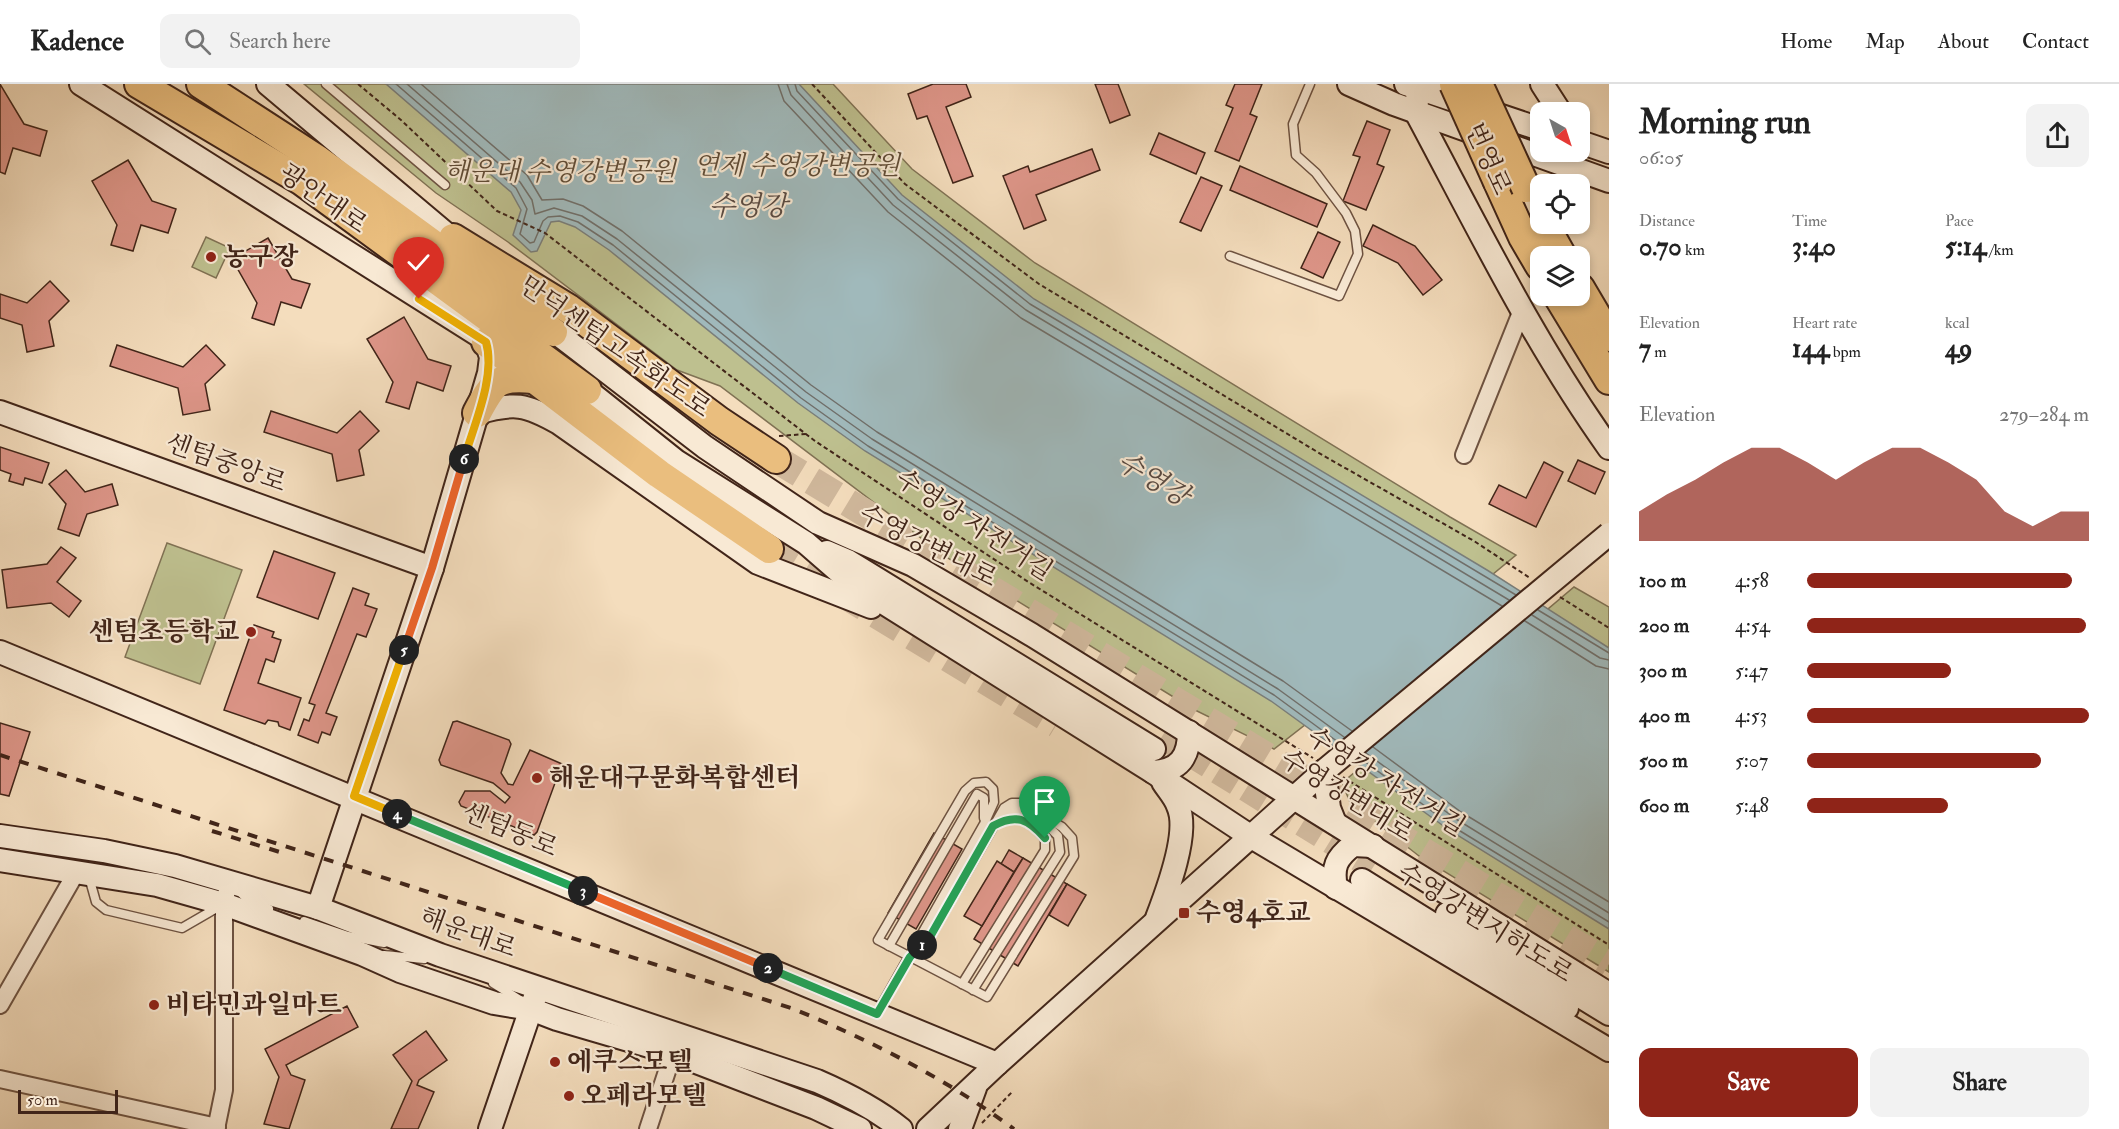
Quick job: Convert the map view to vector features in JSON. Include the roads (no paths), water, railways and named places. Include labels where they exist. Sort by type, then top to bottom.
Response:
[{"type":"highway","name":"광안대로","points":[[139,84],[302,181],[586,390]]},
{"type":"highway","name":"광안대로","points":[[201,84],[318,160],[553,332]]},
{"type":"highway","name":"번영로","points":[[1470,85],[1512,185],[1524,237],[1530,248]]},
{"type":"highway","name":"번영로","points":[[1512,185],[1530,205]]},
{"type":"highway","name":"만덕센텀고속화도로","points":[[453,238],[569,309],[719,421],[776,459]]},
{"type":"highway","points":[[1590,305],[1609,337]]},
{"type":"highway","points":[[1564,306],[1609,380]]},
{"type":"highway","points":[[486,342],[659,474],[769,549]]},
{"type":"highway","points":[[477,413],[490,389],[507,377],[533,379]]},
{"type":"main road","points":[[81,84],[486,342],[586,390],[676,461],[806,543],[852,583],[1156,774],[1250,836],[1609,1050]]},
{"type":"main road","name":"수영강변대로","points":[[268,84],[453,238],[553,332],[705,447],[818,523],[913,565],[1294,797],[1335,823],[1369,865],[1609,994]]},
{"type":"main road","points":[[1349,84],[1416,112],[1609,181]]},
{"type":"main road","points":[[1542,84],[1554,102]]},
{"type":"main road","points":[[1530,126],[1412,87],[1416,112],[1522,310],[1609,448]]},
{"type":"main road","points":[[1590,140],[1606,151]]},
{"type":"main road","points":[[1590,145],[1606,151]]},
{"type":"main road","points":[[318,908],[432,568],[489,373],[491,357],[486,342]]},
{"type":"main road","points":[[477,413],[511,404],[534,409],[559,423],[758,563],[919,626]]},
{"type":"main road","name":"센텀중앙로","points":[[0,412],[432,568]]},
{"type":"main road","points":[[806,543],[848,561],[1158,743],[818,523]]},
{"type":"main road","points":[[928,1129],[976,1083],[1294,797],[1609,534]]},
{"type":"main road","name":"센텀동로","points":[[0,652],[354,796],[997,1064]]},
{"type":"main road","points":[[1156,774],[1167,771],[1183,761],[1189,749],[1189,732]]},
{"type":"main road","points":[[1327,769],[1329,808],[1335,823]]},
{"type":"main road","points":[[1156,774],[1179,807],[1180,845],[1173,877],[1156,921]]},
{"type":"main road","name":"해운대로","points":[[0,836],[104,851],[175,866],[318,908],[440,955],[535,998],[817,1081],[877,1111],[901,1129]]},
{"type":"main road","points":[[1336,888],[1333,870],[1340,855],[1353,845],[1369,865]]},
{"type":"main road","name":"해운대로","points":[[0,860],[157,885],[224,904],[362,954],[400,971],[494,1003],[535,998]]},
{"type":"main road","name":"수영강변지하도로","points":[[1369,865],[1609,1014]]},
{"type":"main road","name":"수영강변지하도로","points":[[1369,865],[1609,1034]]},
{"type":"main road","points":[[490,1129],[535,998]]},
{"type":"main road","name":"해운대로","points":[[535,998],[557,1019],[673,1053],[816,1108],[859,1129]]},
{"type":"main road","points":[[960,1129],[976,1083]]},
{"type":"street","points":[[1464,455],[1522,310]]},
{"type":"street","points":[[0,1005],[82,872]]},
{"type":"street","points":[[0,1079],[216,1128],[224,1090],[224,904],[229,882]]},
{"type":"street","points":[[648,1129],[673,1053]]},
{"type":"lane","points":[[326,84],[445,185]]},
{"type":"lane","points":[[1230,256],[1339,296],[1358,254],[1355,231],[1346,213],[1316,173],[1296,155],[1293,124],[1310,84]]},
{"type":"lane","points":[[877,1014],[910,957],[931,935],[988,825],[994,802],[993,789],[986,782],[974,783],[960,800],[878,940],[910,957],[987,997],[1074,856],[1072,838],[1062,827],[1022,803],[1012,802],[988,825]]},
{"type":"lane","points":[[889,946],[977,794],[984,798],[988,825]]},
{"type":"lane","points":[[974,990],[1060,852],[1058,836],[1048,826],[1019,810],[1005,814],[988,825]]},
{"type":"lane","points":[[962,984],[1045,850],[1045,838],[1018,818],[1008,818],[988,825]]},
{"type":"lane","points":[[82,872],[96,902],[106,910],[182,928],[224,904]]},
{"type":"lane","points":[[229,882],[247,899],[282,914]]},
{"type":"lane","points":[[293,918],[348,936],[440,955]]},
{"type":"water","name":"수영강","points":[[386,84],[799,84],[902,195],[1034,299],[1487,570],[1609,648],[1609,929],[1449,830],[1271,701],[865,451],[798,403],[609,250],[575,227],[559,221],[551,222],[537,251],[531,252],[513,235],[521,210],[511,192]]},
{"type":"tunnel","points":[[776,459],[1609,964]]},
{"type":"tunnel","points":[[769,549],[1057,724]]},
{"type":"tunnel","points":[[1161,738],[1372,869]]},
{"type":"railway","points":[[0,755],[791,1008],[906,1061],[961,1093],[1014,1129]]},
{"type":"railway","points":[[212,831],[283,853]]},
{"type":"place","name":"농구장","points":[[211,257]]},
{"type":"place","name":"센텀초등학교","points":[[251,632]]},
{"type":"place","name":"해운대구문화복합센터","points":[[537,778]]},
{"type":"place","name":"수영4호교","points":[[1184,913]]},
{"type":"place","name":"비타민과일마트","points":[[154,1005]]},
{"type":"place","name":"에쿠스모텔","points":[[555,1062]]},
{"type":"place","name":"오페라모텔","points":[[569,1096]]},
{"type":"park label","name":"연제 수영강변공원","points":[[797,166]]},
{"type":"park label","name":"해운대 수영강변공원","points":[[560,172]]}]
